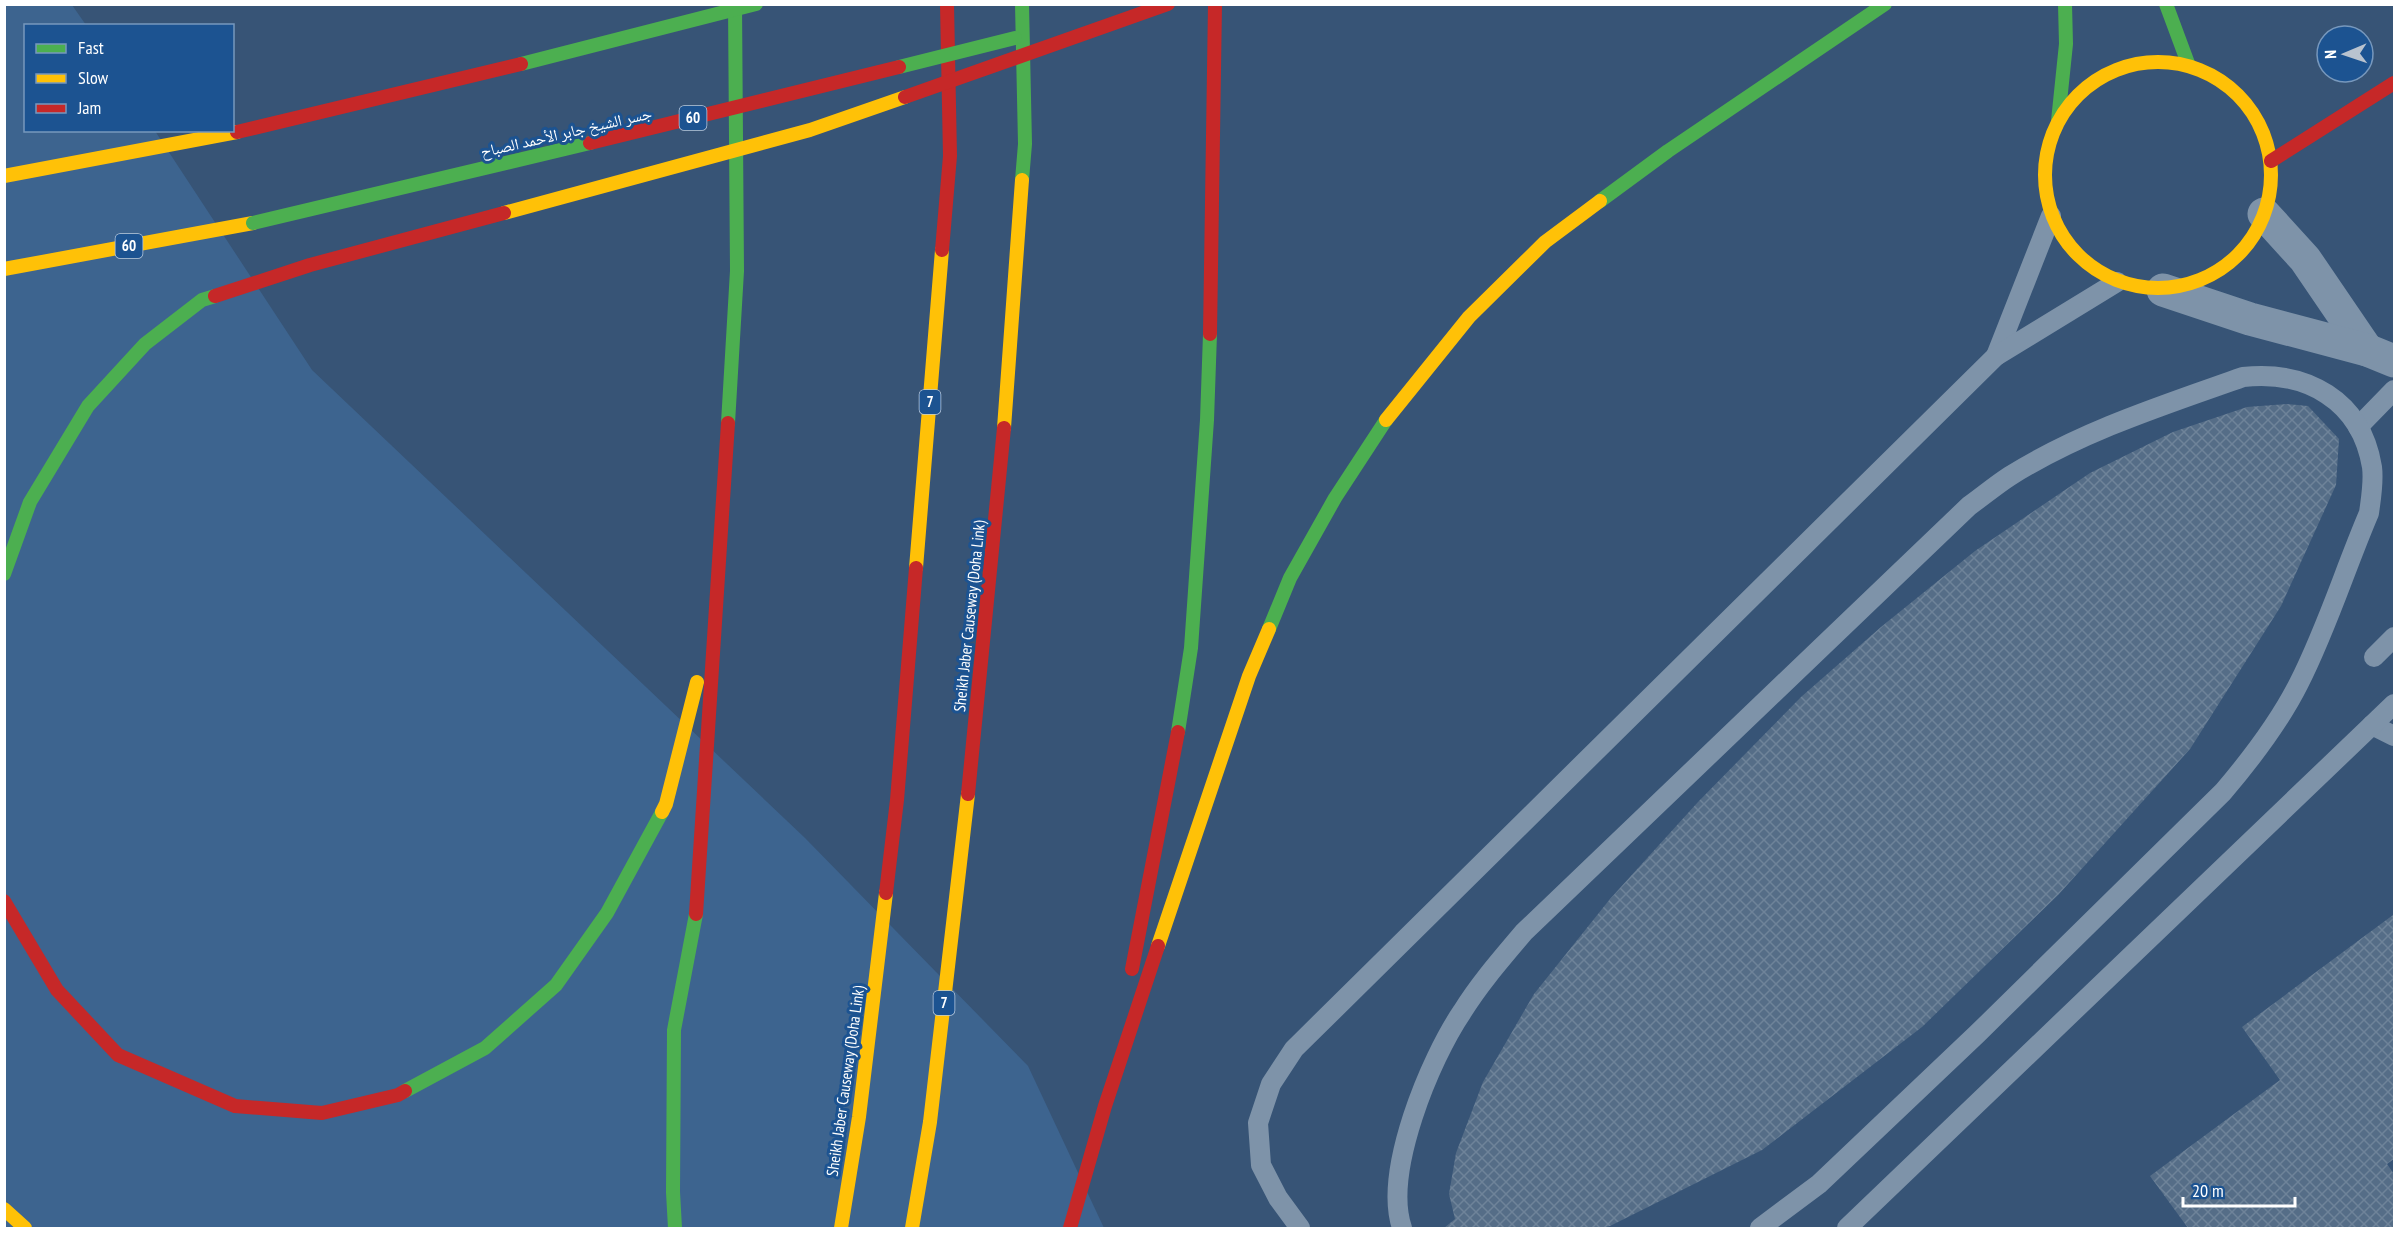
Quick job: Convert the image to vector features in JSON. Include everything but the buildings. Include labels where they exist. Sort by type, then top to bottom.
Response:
[{"type":"main road","points":[[675,1228],[672,1192],[674,1030],[697,906],[737,271],[735,4]]},
{"type":"main road","points":[[4,176],[237,132],[610,42],[756,4]]},
{"type":"main road","name":"Sheikh Jaber Causeway (Doha Link)","points":[[841,1228],[859,1117],[897,800],[950,156],[947,4]]},
{"type":"main road","name":"Sheikh Jaber Causeway (Doha Link)","points":[[912,1228],[930,1122],[970,778],[1002,450],[1025,144],[1022,4]]},
{"type":"main road","points":[[1096,14],[1130,4]]},
{"type":"main road","points":[[4,574],[30,502],[87,406],[145,344],[202,300],[310,265],[810,130],[1168,4]]},
{"type":"main road","points":[[1105,1106],[1175,749],[1191,648],[1208,420],[1213,239],[1215,4]]},
{"type":"main road","points":[[1070,1228],[1105,1106],[1219,762],[1250,676],[1290,578],[1335,498],[1393,410],[1469,317],[1545,242],[1668,151],[1885,4]]},
{"type":"main road","points":[[2058,121],[2067,44],[2065,4]]},
{"type":"main road","points":[[2166,4],[2189,66]]},
{"type":"main road","name":"جسر الشيخ جابر الأحمد الصباح","points":[[4,269],[253,223],[655,128],[1040,30]]},
{"type":"main road","points":[[2145,62],[2167,62],[2189,66],[2213,76],[2234,91],[2252,112],[2264,135],[2271,161],[2270,188],[2264,214],[2253,238],[2235,259],[2214,275],[2190,285],[2163,290],[2140,288],[2117,282],[2096,271],[2078,256],[2062,237],[2051,216],[2044,168],[2049,144],[2058,121],[2070,103],[2085,87],[2104,75],[2145,62]]},
{"type":"main road","points":[[2271,161],[2394,83]]},
{"type":"main road","points":[[4,901],[57,990],[118,1055],[235,1106],[322,1113],[398,1095],[485,1048],[556,985],[607,913],[666,804],[718,600]]},
{"type":"main road","points":[[4,1209],[25,1228]]},
{"type":"street","points":[[2264,214],[2305,258],[2381,355]]},
{"type":"street","points":[[2163,290],[2250,319],[2381,355]]},
{"type":"lane","points":[[1996,356],[2051,216]]},
{"type":"lane","points":[[1300,1228],[1278,1198],[1261,1165],[1258,1123],[1270,1084],[1294,1049],[1996,356],[2117,282]]},
{"type":"lane","points":[[1402,1228],[1397,1199],[1399,1174],[1404,1149],[1421,1096],[1437,1057],[1460,1014],[1488,974],[1524,932],[1969,506],[2009,477],[2051,452],[2094,432],[2243,377],[2265,375],[2287,377],[2308,383],[2327,394],[2344,409],[2358,427],[2367,447],[2372,468],[2369,513],[2318,642],[2278,722],[2223,792],[1977,1034],[1819,1184],[1761,1228]]},
{"type":"lane","points":[[2358,427],[2394,390]]},
{"type":"lane","points":[[2374,657],[2394,637]]},
{"type":"lane","points":[[1847,1228],[2394,704]]},
{"type":"lane","points":[[2372,725],[2394,736]]},
{"type":"water","points":[[5,5],[72,5],[85,24],[24,24],[24,132],[156,132],[312,370],[805,838],[1028,1066],[1104,1228],[5,1228]]},
{"type":"traffic: fast","points":[[728,423],[737,271],[735,4]]},
{"type":"traffic: fast","points":[[521,64],[756,4]]},
{"type":"traffic: fast","points":[[1022,4],[1025,144],[1022,180]]},
{"type":"traffic: fast","points":[[1600,201],[1668,151],[1885,4]]},
{"type":"traffic: fast","points":[[2058,121],[2066,44],[2065,4]]},
{"type":"traffic: fast","points":[[2166,4],[2189,66]]},
{"type":"traffic: fast","points":[[899,67],[1015,38]]},
{"type":"traffic: fast","points":[[253,223],[590,143]]},
{"type":"traffic: fast","points":[[4,574],[30,502],[88,406],[145,344],[202,300],[215,296]]},
{"type":"traffic: fast","points":[[1178,732],[1191,648],[1207,420],[1210,334]]},
{"type":"traffic: fast","points":[[1269,629],[1290,578],[1335,498],[1386,420]]},
{"type":"traffic: fast","points":[[405,1091],[485,1048],[556,985],[607,913],[662,812]]},
{"type":"traffic: fast","points":[[675,1228],[673,1192],[674,1030],[696,914]]},
{"type":"traffic: slow","points":[[2147,62],[2169,62],[2191,66],[2211,75],[2230,87],[2246,103],[2267,142],[2271,175],[2267,208],[2263,218],[2246,247],[2230,263],[2191,284],[2169,288],[2147,288],[2125,284],[2105,275],[2086,263],[2070,247],[2049,208],[2045,186],[2045,164],[2049,142],[2058,122],[2070,103],[2086,87],[2125,66],[2147,62]]},
{"type":"traffic: slow","points":[[504,213],[810,130],[905,97]]},
{"type":"traffic: slow","points":[[4,176],[237,132]]},
{"type":"traffic: slow","points":[[1004,428],[1022,180]]},
{"type":"traffic: slow","points":[[1386,420],[1469,317],[1545,242],[1600,201]]},
{"type":"traffic: slow","points":[[4,269],[253,223]]},
{"type":"traffic: slow","points":[[916,568],[942,250]]},
{"type":"traffic: slow","points":[[1158,946],[1249,676],[1269,629]]},
{"type":"traffic: slow","points":[[662,812],[697,682]]},
{"type":"traffic: slow","points":[[912,1228],[930,1122],[968,794]]},
{"type":"traffic: slow","points":[[841,1228],[859,1117],[886,893]]},
{"type":"traffic: slow","points":[[4,1209],[25,1228]]},
{"type":"traffic: jam","points":[[942,250],[950,156],[947,4]]},
{"type":"traffic: jam","points":[[905,97],[1168,4]]},
{"type":"traffic: jam","points":[[1210,334],[1215,4]]},
{"type":"traffic: jam","points":[[237,132],[521,64]]},
{"type":"traffic: jam","points":[[590,143],[899,67]]},
{"type":"traffic: jam","points":[[2271,161],[2394,83]]},
{"type":"traffic: jam","points":[[215,296],[310,265],[504,213]]},
{"type":"traffic: jam","points":[[696,914],[728,423]]},
{"type":"traffic: jam","points":[[968,794],[1004,428]]},
{"type":"traffic: jam","points":[[886,893],[897,800],[916,568]]},
{"type":"traffic: jam","points":[[1132,969],[1178,732]]},
{"type":"traffic: jam","points":[[4,901],[57,990],[118,1055],[235,1106],[322,1113],[398,1095],[405,1091]]},
{"type":"traffic: jam","points":[[1070,1228],[1105,1106],[1158,946]]}]
